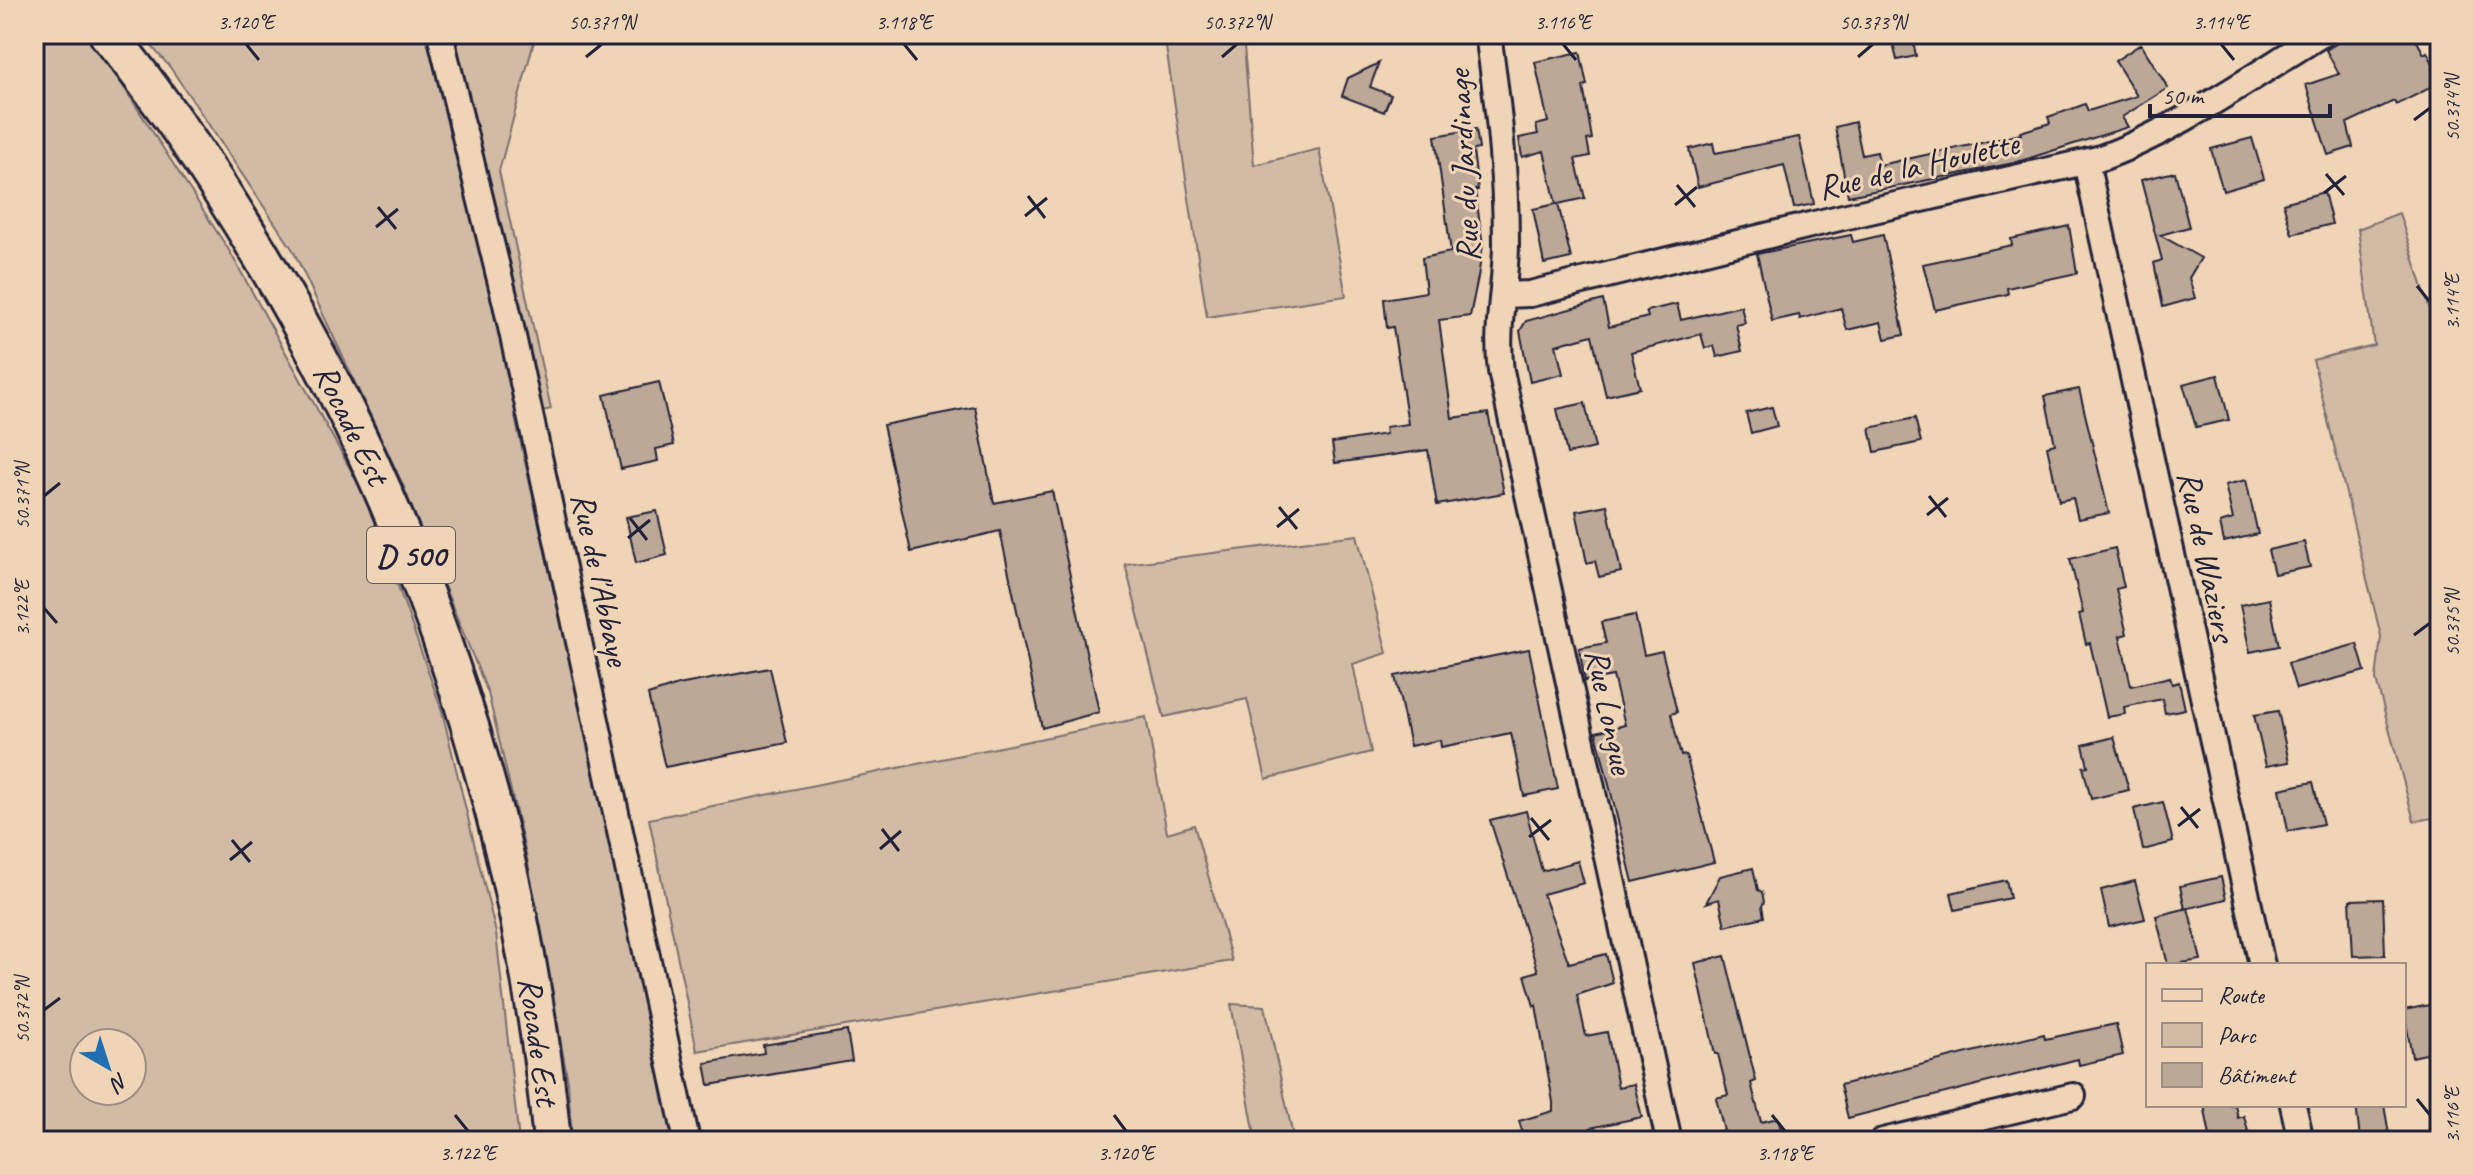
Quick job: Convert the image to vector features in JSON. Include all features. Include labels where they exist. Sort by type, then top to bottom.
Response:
[{"type":"main road","name":"Rocade Est","points":[[108,34],[200,157],[275,279],[359,435],[405,541],[456,681],[495,814],[514,892],[535,1006],[552,1141]]},
{"type":"street","name":"Rue de l'Abbaye","points":[[440,34],[506,304],[687,1141]]},
{"type":"street","name":"Rue du Jardinage","points":[[1488,34],[1504,164],[1506,251],[1503,295]]},
{"type":"street","name":"Rue de la Houlette","points":[[1503,295],[1530,294],[2112,154],[2151,136],[2322,34]]},
{"type":"street","name":"Rue de Waziers","points":[[2086,162],[2262,963]]},
{"type":"street","name":"Rue Longue","points":[[1503,295],[1498,336],[1504,384],[1669,1141]]},
{"type":"street","points":[[1883,1141],[2073,1096]]},
{"type":"street","points":[[2293,1107],[2301,1141]]},
{"type":"green space","points":[[34,34],[84,34],[105,58],[230,252],[368,501],[442,711],[496,933],[519,1141],[34,1141]]},
{"type":"green space","points":[[141,34],[536,34],[499,171],[551,409],[515,417],[677,1141],[572,1141],[568,1082],[528,863],[488,693],[401,481],[293,250],[170,67]]},
{"type":"green space","points":[[1164,34],[1243,34],[1254,165],[1319,149],[1346,296],[1207,317]]},
{"type":"green space","points":[[2399,213],[2440,341],[2440,817],[2414,821],[2376,680],[2381,636],[2313,360],[2374,345],[2358,229]]},
{"type":"green space","points":[[1357,535],[1387,653],[1353,664],[1371,752],[1266,779],[1247,699],[1164,717],[1125,564]]},
{"type":"green space","points":[[1146,717],[1167,833],[1194,825],[1232,961],[697,1051],[649,819]]},
{"type":"green space","points":[[1231,1004],[1265,1006],[1294,1141],[1256,1141]]},
{"type":"building","points":[[2352,34],[2413,34],[2424,54],[2427,52],[2440,76],[2440,83],[2396,105],[2394,101],[2347,123],[2353,147],[2328,155],[2306,85],[2339,74],[2326,50]]},
{"type":"building","points":[[1912,35],[1916,56],[1897,60],[1892,40]]},
{"type":"building","points":[[2141,44],[2168,88],[2122,117],[2128,127],[2014,163],[1848,196],[1835,127],[1855,122],[1862,155],[1877,152],[1880,165],[2021,134],[2050,123],[2048,117],[2085,104],[2088,111],[2137,96],[2115,61]]},
{"type":"building","points":[[1580,52],[1587,85],[1583,86],[1592,139],[1587,140],[1590,156],[1575,159],[1585,198],[1558,204],[1571,258],[1544,264],[1533,209],[1556,204],[1544,151],[1522,157],[1519,138],[1538,134],[1536,125],[1548,122],[1535,62]]},
{"type":"building","points":[[1379,63],[1370,87],[1391,95],[1384,112],[1342,96],[1348,78]]},
{"type":"building","points":[[1476,129],[1479,149],[1473,150],[1478,190],[1475,190],[1483,245],[1478,277],[1470,316],[1439,320],[1452,418],[1488,413],[1504,493],[1437,505],[1428,450],[1335,463],[1332,443],[1386,434],[1385,427],[1408,424],[1393,327],[1387,328],[1384,299],[1426,292],[1422,258],[1451,252],[1435,136]]},
{"type":"building","points":[[1799,137],[1814,204],[1794,208],[1784,165],[1698,187],[1689,149],[1713,143],[1715,153]]},
{"type":"building","points":[[2252,138],[2264,179],[2223,191],[2211,149]]},
{"type":"building","points":[[2175,172],[2189,227],[2160,235],[2201,258],[2189,278],[2195,298],[2163,307],[2154,263],[2162,260],[2141,180]]},
{"type":"building","points":[[2324,192],[2332,224],[2292,234],[2283,203]]},
{"type":"building","points":[[2069,226],[2077,273],[2007,288],[2008,294],[1935,310],[1923,264],[2012,245],[2011,239]]},
{"type":"building","points":[[1851,235],[1853,242],[1883,235],[1904,335],[1885,339],[1881,322],[1847,330],[1841,308],[1800,319],[1799,315],[1772,321],[1757,254]]},
{"type":"building","points":[[1603,300],[1609,327],[1648,317],[1646,311],[1677,304],[1681,320],[1741,306],[1745,323],[1736,325],[1742,351],[1717,357],[1714,346],[1705,348],[1701,334],[1631,352],[1640,388],[1606,396],[1592,335],[1556,345],[1563,374],[1530,382],[1520,331],[1526,321]]},
{"type":"building","points":[[2218,375],[2229,420],[2196,427],[2183,384]]},
{"type":"building","points":[[659,382],[674,445],[656,449],[658,461],[621,469],[604,395]]},
{"type":"building","points":[[2079,389],[2109,513],[2078,519],[2073,498],[2059,501],[2047,446],[2055,444],[2045,396]]},
{"type":"building","points":[[1585,403],[1595,448],[1567,454],[1557,409]]},
{"type":"building","points":[[975,407],[994,503],[1052,491],[1099,712],[1042,728],[1000,531],[911,552],[883,425]]},
{"type":"building","points":[[1772,407],[1777,426],[1751,433],[1746,413]]},
{"type":"building","points":[[1915,418],[1921,442],[1875,452],[1870,428]]},
{"type":"building","points":[[2246,480],[2258,534],[2224,542],[2220,523],[2233,519],[2225,485]]},
{"type":"building","points":[[1607,505],[1621,572],[1599,577],[1595,561],[1587,563],[1576,511]]},
{"type":"building","points":[[657,511],[667,555],[636,563],[626,517]]},
{"type":"building","points":[[2304,542],[2310,567],[2274,574],[2268,550]]},
{"type":"building","points":[[2115,548],[2124,587],[2116,589],[2127,634],[2120,636],[2131,686],[2170,677],[2172,684],[2179,682],[2185,709],[2165,713],[2162,699],[2124,707],[2125,714],[2107,717],[2090,643],[2086,644],[2079,614],[2083,613],[2070,559]]},
{"type":"building","points":[[2269,599],[2279,646],[2250,652],[2240,605]]},
{"type":"building","points":[[1635,615],[1644,655],[1662,651],[1677,712],[1671,714],[1681,756],[1686,755],[1714,862],[1633,882],[1596,732],[1625,725],[1613,676],[1585,681],[1579,648],[1606,643],[1601,622]]},
{"type":"building","points":[[2357,644],[2365,671],[2296,689],[2288,663]]},
{"type":"building","points":[[1529,649],[1558,789],[1524,796],[1511,733],[1441,747],[1440,740],[1410,746],[1395,676]]},
{"type":"building","points":[[770,668],[787,743],[665,767],[648,695],[678,685]]},
{"type":"building","points":[[2278,711],[2289,762],[2266,766],[2254,715]]},
{"type":"building","points":[[2114,737],[2129,790],[2091,799],[2083,767],[2088,766],[2083,745]]},
{"type":"building","points":[[2313,782],[2323,824],[2288,831],[2280,789]]},
{"type":"building","points":[[2163,802],[2173,842],[2143,850],[2134,809]]},
{"type":"building","points":[[1526,811],[1542,871],[1578,861],[1584,883],[1543,894],[1569,963],[1606,954],[1613,983],[1577,995],[1586,1036],[1607,1032],[1618,1087],[1634,1084],[1642,1117],[1590,1128],[1592,1141],[1525,1141],[1519,1121],[1553,1111],[1553,1102],[1536,1005],[1525,975],[1538,971],[1490,820]]},
{"type":"building","points":[[1753,868],[1758,890],[1762,892],[1764,917],[1725,926],[1719,899],[1706,903],[1720,876]]},
{"type":"building","points":[[2221,877],[2226,899],[2185,909],[2180,886]]},
{"type":"building","points":[[2006,880],[2010,898],[1955,910],[1951,893]]},
{"type":"building","points":[[2135,881],[2145,919],[2109,927],[2101,890]]},
{"type":"building","points":[[2383,899],[2385,955],[2353,956],[2350,900]]},
{"type":"building","points":[[2188,908],[2201,960],[2168,963],[2156,916]]},
{"type":"building","points":[[1725,956],[1756,1081],[1751,1083],[1761,1122],[1778,1118],[1783,1138],[1771,1141],[1713,1141],[1712,1134],[1724,1131],[1716,1098],[1728,1095],[1718,1054],[1715,1054],[1695,963]]},
{"type":"building","points":[[2435,1004],[2440,1051],[2412,1057],[2406,1010]]},
{"type":"building","points":[[2116,1024],[2123,1055],[2079,1065],[2078,1059],[1848,1118],[1840,1085],[2044,1034],[2045,1039]]},
{"type":"building","points":[[847,1031],[852,1061],[709,1085],[705,1063],[764,1053],[763,1045]]},
{"type":"building","points":[[2204,1107],[2235,1107],[2238,1118],[2244,1116],[2249,1135],[2211,1141]]},
{"type":"building","points":[[2356,1107],[2384,1107],[2389,1134],[2360,1138]]}]
